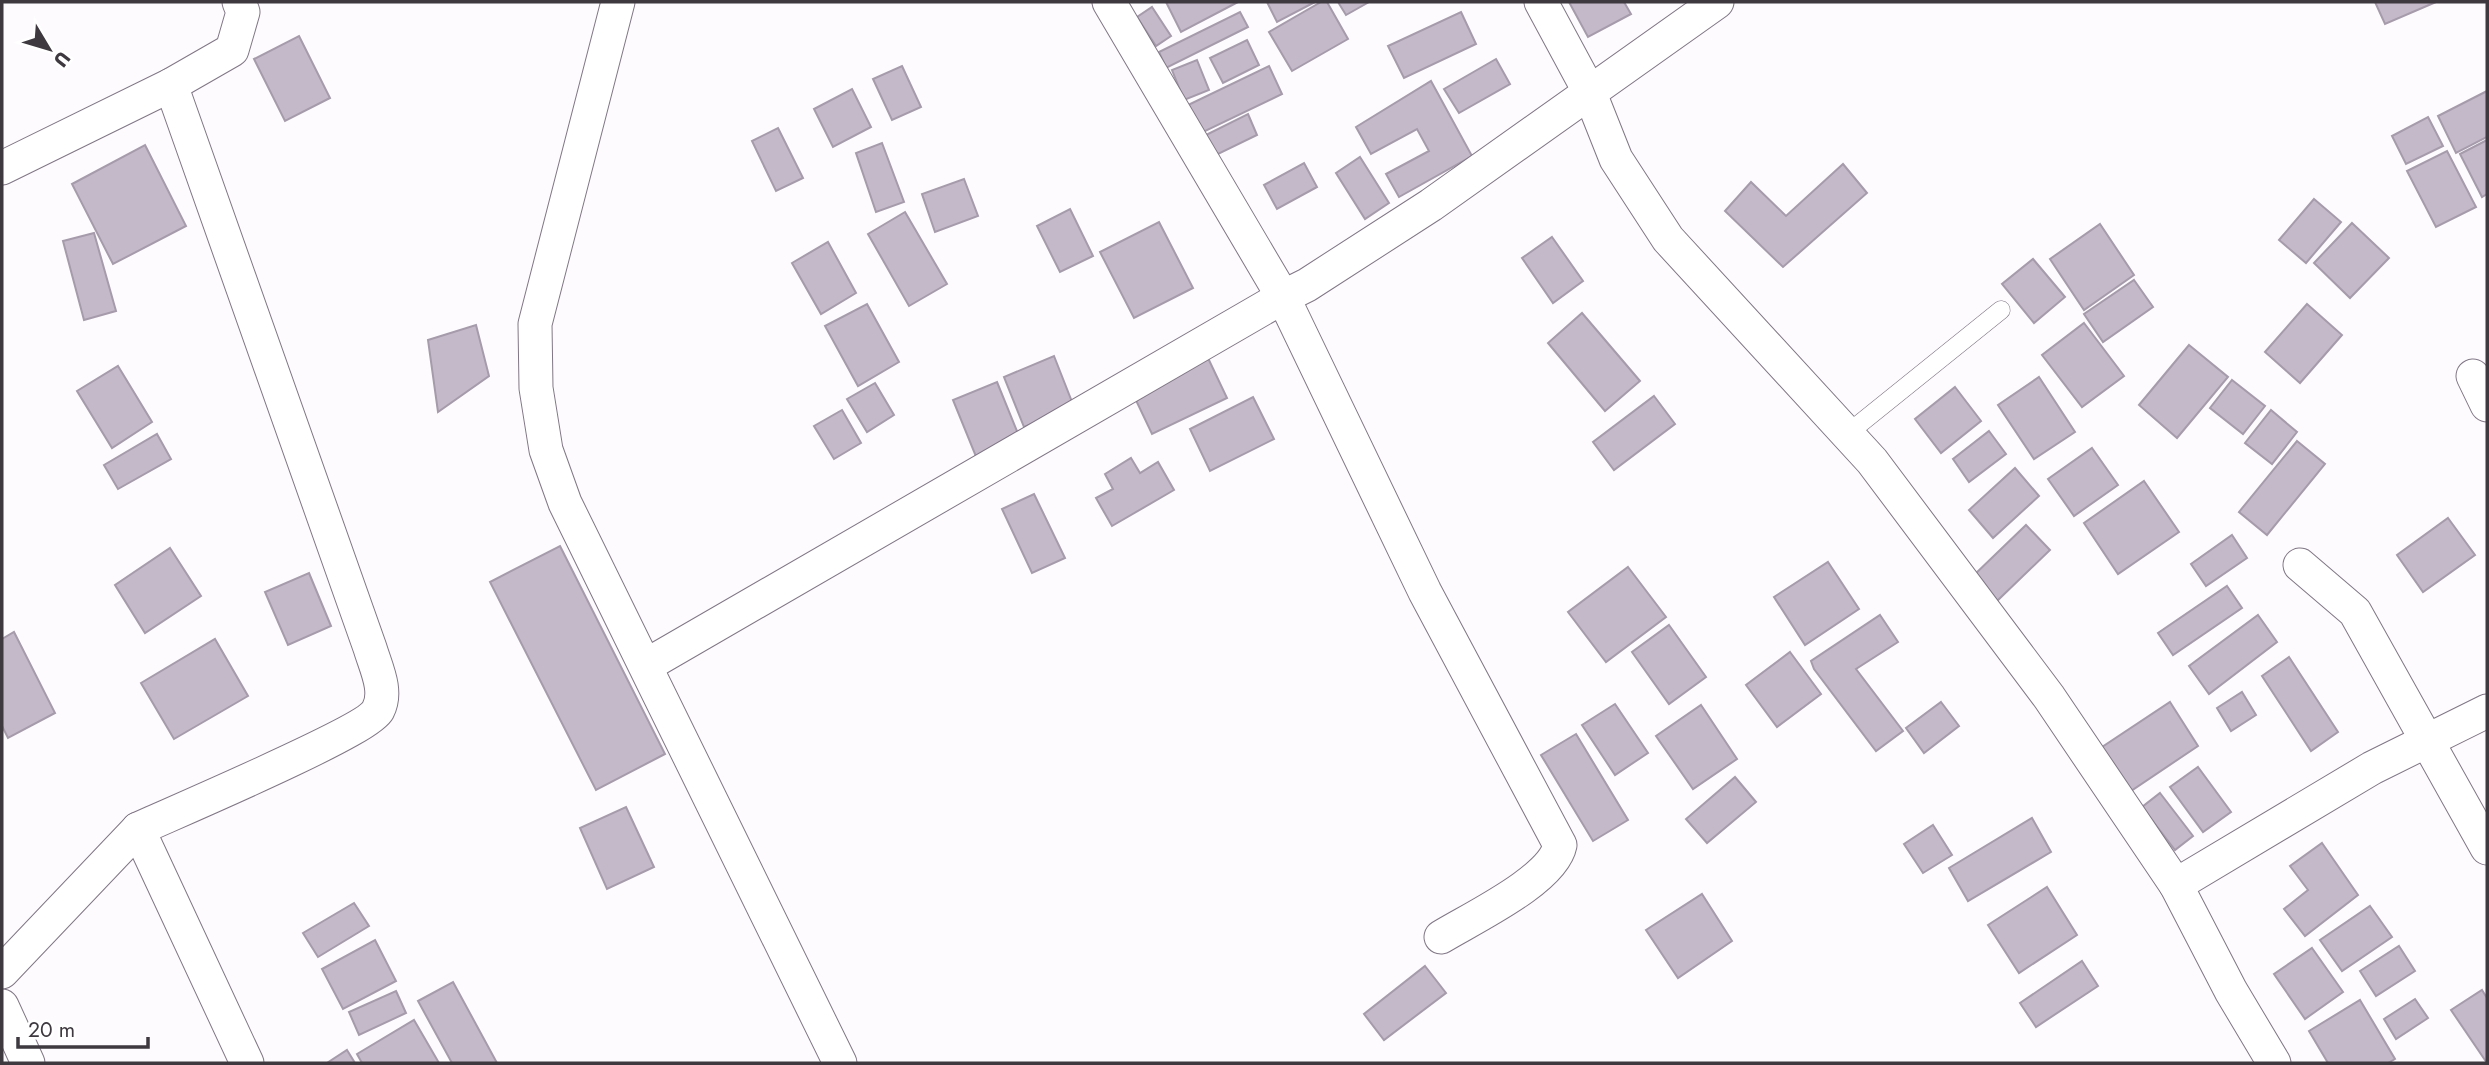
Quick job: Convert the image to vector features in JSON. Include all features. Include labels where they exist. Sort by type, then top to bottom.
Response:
[{"type":"street","points":[[2,168],[171,85],[232,50],[243,12],[239,2]]},
{"type":"street","points":[[618,2],[535,324],[536,388],[546,450],[565,503],[647,665],[840,1063]]},
{"type":"street","points":[[1109,2],[1283,297],[1425,592],[1560,845],[1558,858],[1541,875],[1441,937]]},
{"type":"street","points":[[1541,2],[1589,91],[1616,159],[1668,239],[1872,461],[2049,697],[2176,885],[2231,991],[2274,1063]]},
{"type":"street","points":[[647,665],[1307,285],[1430,205],[1717,2]]},
{"type":"street","points":[[2,972],[138,829],[335,739],[372,719],[383,699],[381,680],[171,85]]},
{"type":"street","points":[[2300,565],[2355,612],[2487,848]]},
{"type":"street","points":[[2176,885],[2372,768],[2487,711]]},
{"type":"street","points":[[138,829],[247,1063]]},
{"type":"street","points":[[2,1006],[28,1063]]},
{"type":"lane","points":[[1847,434],[2001,310]]},
{"type":"building","points":[[1166,2],[1238,2],[1181,32]]},
{"type":"building","points":[[1267,2],[1315,2],[1277,22]]},
{"type":"building","points":[[1321,2],[1327,2],[1348,39],[1292,71],[1269,32]]},
{"type":"building","points":[[1338,2],[1369,2],[1346,15]]},
{"type":"building","points":[[1569,2],[1624,2],[1631,14],[1588,37]]},
{"type":"building","points":[[2375,2],[2436,2],[2385,24]]},
{"type":"building","points":[[1152,7],[1171,36],[1156,46],[1137,17]]},
{"type":"building","points":[[1240,12],[1248,27],[1166,68],[1159,52]]},
{"type":"building","points":[[1461,12],[1476,44],[1404,78],[1388,46]]},
{"type":"building","points":[[299,36],[330,98],[285,121],[254,59]]},
{"type":"building","points":[[1247,40],[1259,65],[1223,83],[1210,58]]},
{"type":"building","points":[[1496,59],[1510,84],[1459,113],[1444,89]]},
{"type":"building","points":[[1197,60],[1209,90],[1184,100],[1172,70]]},
{"type":"building","points":[[902,66],[921,107],[892,120],[873,79]]},
{"type":"building","points":[[1269,66],[1282,94],[1199,134],[1186,106]]},
{"type":"building","points":[[1431,81],[1472,156],[1399,197],[1386,174],[1429,151],[1417,129],[1371,154],[1356,127]]},
{"type":"building","points":[[852,89],[871,127],[833,147],[814,109]]},
{"type":"building","points":[[2487,91],[2487,137],[2456,153],[2438,116]]},
{"type":"building","points":[[1248,114],[1257,135],[1216,155],[1206,135]]},
{"type":"building","points":[[2428,117],[2443,146],[2406,164],[2392,136]]},
{"type":"building","points":[[778,128],[803,178],[776,191],[752,141]]},
{"type":"building","points":[[2487,140],[2487,194],[2482,197],[2460,154]]},
{"type":"building","points":[[882,143],[904,202],[876,212],[856,153]]},
{"type":"building","points":[[145,145],[186,226],[113,264],[72,184]]},
{"type":"building","points":[[2447,151],[2476,207],[2436,227],[2407,171]]},
{"type":"building","points":[[1360,157],[1389,203],[1365,219],[1336,173]]},
{"type":"building","points":[[1304,163],[1317,187],[1277,209],[1264,185]]},
{"type":"building","points":[[1843,164],[1867,193],[1783,267],[1725,211],[1751,182],[1786,216]]},
{"type":"building","points":[[964,179],[978,216],[935,232],[922,194]]},
{"type":"building","points":[[2314,199],[2341,222],[2306,263],[2279,240]]},
{"type":"building","points":[[1070,209],[1093,256],[1060,272],[1037,226]]},
{"type":"building","points":[[905,212],[947,284],[909,306],[868,234]]},
{"type":"building","points":[[1159,222],[1193,288],[1134,318],[1100,252]]},
{"type":"building","points":[[2352,223],[2389,258],[2350,298],[2314,263]]},
{"type":"building","points":[[2100,224],[2134,275],[2084,310],[2050,259]]},
{"type":"building","points":[[94,233],[116,311],[84,320],[63,241]]},
{"type":"building","points":[[1552,237],[1583,281],[1553,303],[1522,258]]},
{"type":"building","points":[[828,242],[856,293],[821,314],[792,263]]},
{"type":"building","points":[[2033,259],[2065,297],[2034,323],[2002,284]]},
{"type":"building","points":[[2134,280],[2153,307],[2103,342],[2084,314]]},
{"type":"building","points":[[867,304],[899,362],[858,386],[825,326]]},
{"type":"building","points":[[2307,304],[2342,335],[2300,383],[2265,352]]},
{"type":"building","points":[[1582,313],[1640,381],[1605,411],[1548,343]]},
{"type":"building","points":[[2084,323],[2124,376],[2082,407],[2042,355]]},
{"type":"building","points":[[476,325],[489,376],[438,412],[428,340]]},
{"type":"building","points":[[2189,345],[2228,377],[2177,438],[2139,405]]},
{"type":"building","points":[[1054,356],[1074,407],[1024,427],[1004,377]]},
{"type":"building","points":[[1208,358],[1227,398],[1152,434],[1133,394]]},
{"type":"building","points":[[118,366],[152,422],[112,448],[77,391]]},
{"type":"building","points":[[2039,377],[2075,432],[2034,459],[1998,405]]},
{"type":"building","points":[[2232,380],[2265,406],[2243,434],[2210,408]]},
{"type":"building","points":[[997,382],[1021,441],[977,459],[953,400]]},
{"type":"building","points":[[875,383],[894,415],[867,432],[847,399]]},
{"type":"building","points":[[1955,387],[1981,421],[1941,453],[1915,419]]},
{"type":"building","points":[[1654,396],[1675,424],[1614,470],[1593,442]]},
{"type":"building","points":[[1253,397],[1274,439],[1210,471],[1190,429]]},
{"type":"building","points":[[842,410],[861,443],[834,459],[814,426]]},
{"type":"building","points":[[2271,410],[2297,432],[2272,464],[2245,443]]},
{"type":"building","points":[[1989,431],[2006,454],[1969,482],[1953,459]]},
{"type":"building","points":[[157,434],[171,459],[118,489],[104,465]]},
{"type":"building","points":[[2297,441],[2325,464],[2267,535],[2239,512]]},
{"type":"building","points":[[2092,448],[2118,485],[2074,516],[2048,479]]},
{"type":"building","points":[[1131,458],[1140,473],[1158,462],[1174,490],[1112,526],[1096,498],[1113,489],[1105,474]]},
{"type":"building","points":[[2015,468],[2039,496],[1993,538],[1969,510]]},
{"type":"building","points":[[2144,481],[2179,532],[2118,574],[2084,523]]},
{"type":"building","points":[[1034,494],[1065,558],[1032,573],[1002,509]]},
{"type":"building","points":[[2448,518],[2475,555],[2423,592],[2397,555]]},
{"type":"building","points":[[2026,525],[2050,550],[1997,601],[1973,576]]},
{"type":"building","points":[[2232,535],[2247,558],[2206,586],[2191,564]]},
{"type":"building","points":[[560,546],[665,754],[596,790],[490,582]]},
{"type":"building","points":[[170,548],[201,596],[145,633],[115,585]]},
{"type":"building","points":[[1828,562],[1859,609],[1805,645],[1774,597]]},
{"type":"building","points":[[1628,567],[1666,617],[1606,662],[1568,612]]},
{"type":"building","points":[[309,573],[331,626],[288,645],[265,592]]},
{"type":"building","points":[[2227,586],[2242,608],[2173,655],[2158,633]]},
{"type":"building","points":[[1880,615],[1898,642],[1856,669],[1903,731],[1876,751],[1814,669],[1811,661]]},
{"type":"building","points":[[2258,615],[2277,642],[2209,694],[2189,666]]},
{"type":"building","points":[[1669,625],[1706,677],[1669,704],[1632,652]]},
{"type":"building","points":[[14,632],[55,713],[8,738],[2,726],[2,639]]},
{"type":"building","points":[[215,639],[248,696],[174,739],[141,683]]},
{"type":"building","points":[[1790,652],[1821,694],[1777,727],[1746,685]]},
{"type":"building","points":[[2289,657],[2338,732],[2311,751],[2262,676]]},
{"type":"building","points":[[2242,692],[2256,715],[2231,731],[2217,708]]},
{"type":"building","points":[[1941,702],[1959,726],[1924,753],[1906,728]]},
{"type":"building","points":[[2170,702],[2198,746],[2122,797],[2093,753]]},
{"type":"building","points":[[1615,704],[1648,753],[1615,775],[1582,725]]},
{"type":"building","points":[[1701,705],[1737,759],[1693,789],[1656,736]]},
{"type":"building","points":[[1576,734],[1628,820],[1593,841],[1541,755]]},
{"type":"building","points":[[2198,767],[2231,812],[2203,832],[2170,787]]},
{"type":"building","points":[[1735,777],[1756,802],[1707,843],[1686,819]]},
{"type":"building","points":[[2160,793],[2193,836],[2175,850],[2142,807]]},
{"type":"building","points":[[626,807],[654,867],[607,889],[580,828]]},
{"type":"building","points":[[2032,818],[2051,852],[1968,901],[1949,868]]},
{"type":"building","points":[[1933,825],[1952,855],[1923,873],[1904,844]]},
{"type":"building","points":[[2322,843],[2358,895],[2305,936],[2284,909],[2308,890],[2290,866]]},
{"type":"building","points":[[2047,887],[2077,935],[2019,973],[1988,925]]},
{"type":"building","points":[[1702,894],[1732,941],[1678,978],[1646,930]]},
{"type":"building","points":[[354,903],[369,926],[318,957],[303,933]]},
{"type":"building","points":[[2370,906],[2392,937],[2342,971],[2320,940]]},
{"type":"building","points":[[375,940],[396,981],[343,1009],[322,969]]},
{"type":"building","points":[[2399,946],[2415,971],[2376,996],[2360,971]]},
{"type":"building","points":[[2312,948],[2343,992],[2305,1019],[2274,974]]},
{"type":"building","points":[[2082,961],[2098,986],[2036,1027],[2020,1003]]},
{"type":"building","points":[[1425,966],[1446,993],[1384,1040],[1364,1014]]},
{"type":"building","points":[[453,982],[497,1063],[452,1063],[418,1001]]},
{"type":"building","points":[[2482,990],[2487,998],[2487,1063],[2451,1010]]},
{"type":"building","points":[[396,991],[406,1013],[359,1035],[349,1012]]},
{"type":"building","points":[[2415,999],[2428,1018],[2396,1039],[2384,1019]]},
{"type":"building","points":[[2360,1000],[2395,1059],[2388,1063],[2328,1063],[2309,1031]]},
{"type":"building","points":[[414,1020],[439,1063],[362,1063],[357,1054]]},
{"type":"building","points":[[347,1050],[355,1063],[327,1063]]}]
